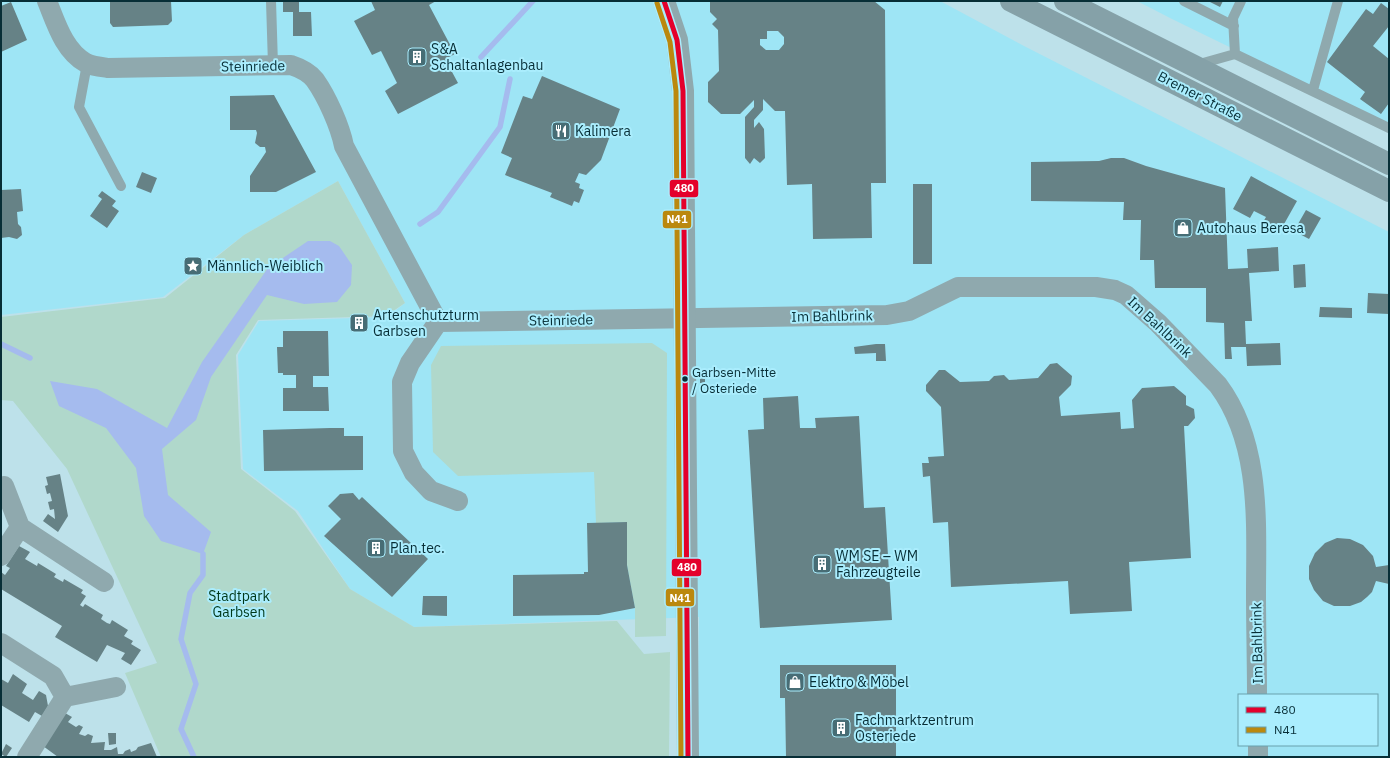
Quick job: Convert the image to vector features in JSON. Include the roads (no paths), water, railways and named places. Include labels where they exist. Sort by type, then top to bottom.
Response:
[{"type":"main road","name":"Bremer Straße","points":[[1012,1],[1389,191]]},
{"type":"main road","name":"Bremer Straße","points":[[1065,1],[1389,164]]},
{"type":"street","points":[[47,1],[65,43],[87,64]]},
{"type":"street","points":[[664,1],[677,40],[683,91],[688,757]]},
{"type":"street","name":"Steinriede","points":[[87,64],[108,68],[291,65],[304,70],[314,79],[340,128],[344,146],[438,322],[684,318]]},
{"type":"street","name":"Im Bahlbrink","points":[[684,318],[887,315],[909,310],[958,287],[1096,287],[1115,290],[1126,295],[1158,323],[1218,385],[1225,395],[1241,427],[1250,468],[1255,523],[1257,694]]},
{"type":"street","points":[[438,322],[410,363],[402,382],[403,451],[414,473],[431,491],[458,501]]},
{"type":"street","points":[[4,486],[20,527],[104,582]]},
{"type":"street","points":[[1,556],[20,527]]},
{"type":"street","points":[[1,643],[53,676],[65,697]]},
{"type":"street","points":[[28,757],[65,697],[116,687]]},
{"type":"street","points":[[1258,746],[1258,757]]},
{"type":"lane","points":[[271,1],[273,65]]},
{"type":"lane","points":[[1184,1],[1234,26]]},
{"type":"lane","points":[[1235,54],[1233,18],[1241,1]]},
{"type":"lane","points":[[1313,90],[1338,1]]},
{"type":"lane","points":[[1192,66],[1235,54],[1313,90],[1389,128]]},
{"type":"lane","points":[[87,64],[79,107],[121,186]]},
{"type":"waterway","points":[[481,57],[533,1]]},
{"type":"waterway","points":[[420,224],[438,212],[500,127],[510,79]]},
{"type":"waterway","points":[[1,344],[30,358]]},
{"type":"waterway","points":[[194,757],[181,729],[196,684],[181,639],[190,593],[203,575],[203,554]]},
{"type":"place","name":"S&A Schaltanlagenbau","points":[[417,57]]},
{"type":"place","name":"Kalimera","points":[[561,131]]},
{"type":"place","name":"Autohaus Beresa","points":[[1183,228]]},
{"type":"place","name":"Männlich-Weiblich","points":[[193,266]]},
{"type":"place","name":"Artenschutzturm Garbsen","points":[[359,323]]},
{"type":"place","name":"Garbsen-Mitte / Osteriede","points":[[685,379]]},
{"type":"place","name":"Plan.tec.","points":[[376,548]]},
{"type":"place","name":"WM SE – WM Fahrzeugteile","points":[[822,564]]},
{"type":"place","name":"Elektro & Möbel","points":[[795,682]]},
{"type":"place","name":"Fachmarktzentrum Osteriede","points":[[841,728]]},
{"type":"park label","name":"Stadtpark Garbsen","points":[[239,604]]}]
